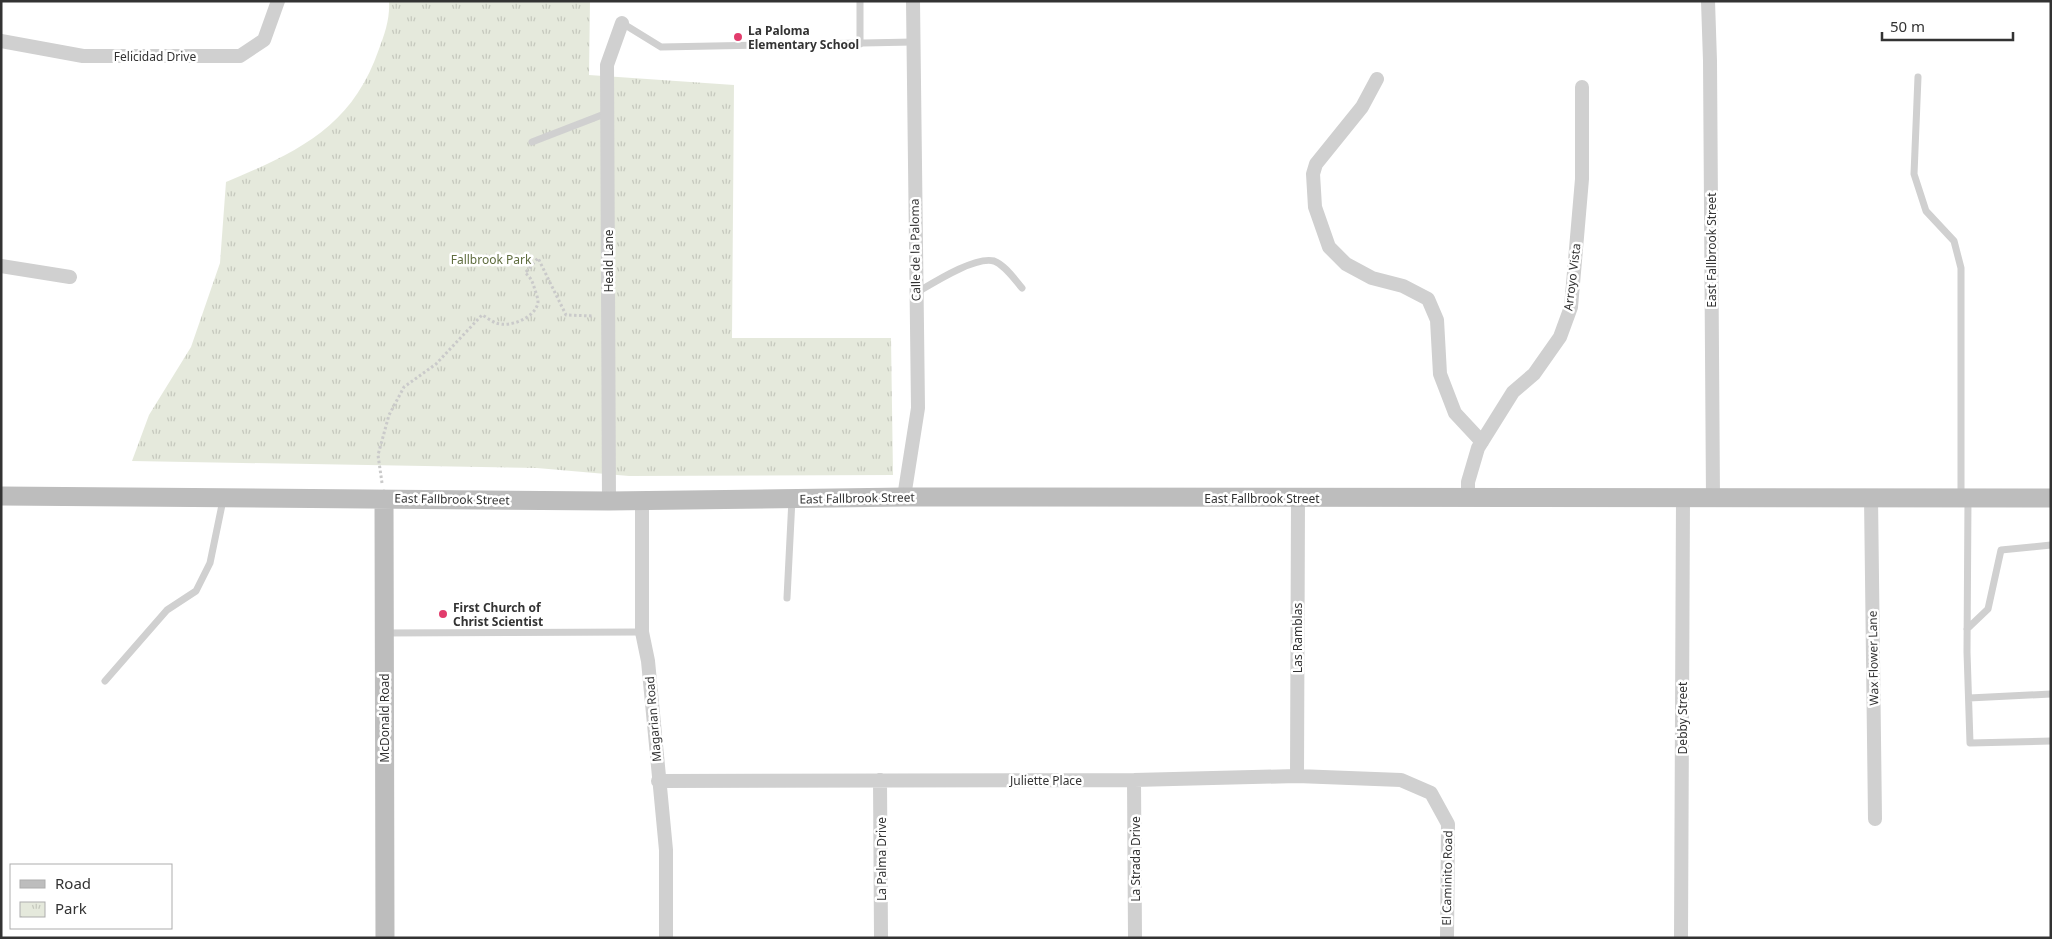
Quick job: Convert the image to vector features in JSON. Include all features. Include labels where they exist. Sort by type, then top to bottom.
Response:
[{"type":"main road","name":"East Fallbrook Street","points":[[1,496],[608,501],[904,497],[2051,498]]},
{"type":"main road","name":"McDonald Road","points":[[384,498],[385,938]]},
{"type":"street","name":"Felicidad Drive","points":[[1,41],[83,56],[240,56],[264,40],[278,1]]},
{"type":"street","name":"Calle de la Paloma","points":[[904,497],[918,408],[913,1]]},
{"type":"street","name":"East Fallbrook Street","points":[[1708,1],[1713,498]]},
{"type":"street","name":"Heald Lane","points":[[608,501],[607,65],[622,23]]},
{"type":"street","points":[[1377,80],[1362,107],[1316,164],[1313,174],[1315,208],[1329,247],[1346,264],[1372,278],[1403,286],[1428,299],[1437,320],[1440,374],[1455,413],[1482,442]]},
{"type":"street","name":"Arroyo Vista","points":[[1468,497],[1468,482],[1478,448],[1513,392],[1534,374],[1560,337],[1571,307],[1582,179],[1582,87]]},
{"type":"street","points":[[1,266],[70,277]]},
{"type":"street","name":"Debby Street","points":[[1681,938],[1683,497]]},
{"type":"street","name":"Wax Flower Lane","points":[[1871,497],[1875,819]]},
{"type":"street","name":"Las Ramblas","points":[[1297,776],[1298,498]]},
{"type":"street","name":"Magarian Road","points":[[642,501],[642,632],[648,661],[666,850],[666,938]]},
{"type":"street","name":"Juliette Place","points":[[658,781],[1134,780],[1297,776],[1401,780],[1431,793]]},
{"type":"street","name":"La Palma Drive","points":[[880,780],[881,938]]},
{"type":"street","name":"La Strada Drive","points":[[1134,780],[1135,938]]},
{"type":"street","name":"El Caminito Road","points":[[1431,793],[1448,824],[1447,938]]},
{"type":"lane","points":[[860,1],[860,44]]},
{"type":"lane","points":[[622,23],[661,46],[913,42]]},
{"type":"lane","points":[[1918,77],[1914,174],[1926,211],[1954,241],[1961,268],[1970,743],[2051,741]]},
{"type":"lane","points":[[532,142],[607,113]]},
{"type":"lane","points":[[916,293],[963,267],[985,261],[994,261],[1001,265],[1022,288]]},
{"type":"lane","points":[[105,681],[167,610],[196,591],[210,563],[224,497]]},
{"type":"lane","points":[[787,598],[792,499]]},
{"type":"lane","points":[[1968,629],[1988,609],[2001,550],[2051,545]]},
{"type":"lane","points":[[384,633],[642,632]]},
{"type":"lane","points":[[1969,698],[2051,694]]},
{"type":"path","points":[[384,498],[378,454],[389,415],[404,387],[436,364],[482,315],[497,324],[517,322],[528,316],[535,309],[538,301],[533,283],[525,273],[538,258],[566,315],[608,315]]},
{"type":"green space","name":"Fallbrook Park","points":[[389,1],[590,1],[589,75],[734,85],[732,338],[891,338],[893,475],[629,476],[537,468],[132,461],[149,415],[191,347],[220,263],[226,182],[298,148],[319,134],[337,118],[354,99],[368,76],[385,32],[389,14]]},
{"type":"place","name":"La Paloma Elementary School","points":[[738,37]]},
{"type":"place","name":"First Church of Christ Scientist","points":[[443,614]]}]
